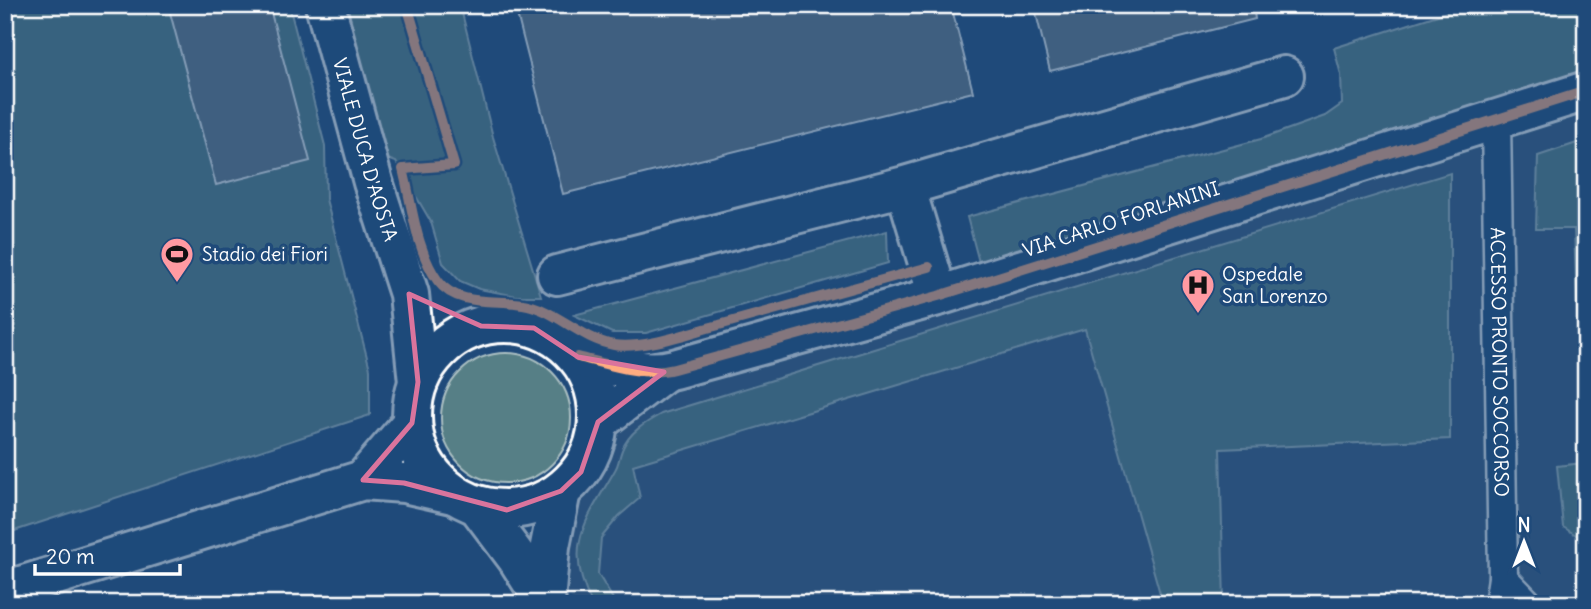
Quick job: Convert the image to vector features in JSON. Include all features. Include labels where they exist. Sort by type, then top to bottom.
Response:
[{"type":"street","name":"VIALE DUCA D'AOSTA","points":[[326,5],[373,181],[409,294],[418,382]]},
{"type":"street","points":[[558,275],[905,186],[1284,76]]},
{"type":"street","name":"VIA CARLO FORLANINI","points":[[664,372],[938,296],[1586,91]]},
{"type":"street","points":[[905,186],[938,296]]},
{"type":"street","points":[[409,294],[446,315],[481,326]]},
{"type":"street","points":[[5,591],[363,480],[404,483],[465,500],[507,510],[536,504],[561,491],[581,471],[593,447],[598,422],[597,398],[590,377],[578,358],[558,340],[534,328],[508,323],[481,326],[461,334],[443,347],[428,363],[418,382],[412,402],[412,423],[418,451],[432,475],[465,500],[517,558],[545,603]]},
{"type":"street","points":[[578,358],[619,367],[664,372]]},
{"type":"street","points":[[598,422],[664,372]]},
{"type":"street","points":[[363,480],[412,423]]},
{"type":"street","points":[[545,603],[550,546],[561,491]]},
{"type":"lane","name":"ACCESSO PRONTO SOCCORSO","points":[[1496,119],[1501,591]]},
{"type":"lane","points":[[1501,591],[1528,604]]},
{"type":"highlighted area","points":[[409,294],[481,326],[534,328],[578,357],[664,372],[598,422],[581,472],[561,491],[507,510],[404,483],[363,480],[412,423],[418,382]]},
{"type":"shaded area","name":"Ospedale San Lorenzo","points":[[1586,81],[1586,604],[575,604],[542,549],[563,464],[640,364],[980,266]]},
{"type":"green space","name":"Stadio dei Fiori","points":[[5,5],[289,5],[325,146],[326,199],[370,369],[370,415],[5,534]]},
{"type":"green space","points":[[308,5],[460,5],[493,137],[541,296],[517,296],[479,289],[460,281],[443,263],[431,222],[396,162],[342,142]]},
{"type":"green space","points":[[1469,5],[1586,5],[1586,81],[980,266],[967,217],[1261,139],[1325,116],[1342,104],[1341,75],[1334,48]]},
{"type":"green space","points":[[1586,140],[1586,541],[1563,527],[1557,466],[1583,463],[1574,229],[1536,229],[1538,156]]},
{"type":"green space","points":[[1450,173],[1450,439],[1220,449],[1224,604],[1163,604],[1085,329],[633,465],[640,498],[619,516],[601,538],[598,574],[616,604],[592,604],[579,565],[582,534],[595,504],[616,468],[625,444],[638,429],[661,414]]},
{"type":"green space","points":[[887,231],[888,263],[646,333],[612,333],[574,315]]},
{"type":"green space","points":[[506,353],[531,358],[552,372],[566,393],[571,418],[566,443],[552,464],[531,478],[506,483],[481,478],[460,464],[446,443],[441,418],[446,393],[460,372],[481,358]]},
{"type":"building","points":[[168,5],[269,5],[310,161],[216,185]]},
{"type":"building","points":[[551,5],[951,5],[973,92],[563,194],[517,14]]},
{"type":"building","points":[[1034,5],[1253,5],[1255,19],[1050,71]]},
{"type":"cycle path","points":[[407,5],[454,165],[403,169],[425,256],[438,281],[456,295],[535,307],[590,337],[626,346],[667,340],[929,267]]},
{"type":"cycle path","points":[[578,357],[638,371],[674,369],[938,296],[1586,91]]},
{"type":"place","name":"Stadio dei Fiori","points":[[177,284]]},
{"type":"place","name":"Ospedale San Lorenzo","points":[[1198,315]]}]
